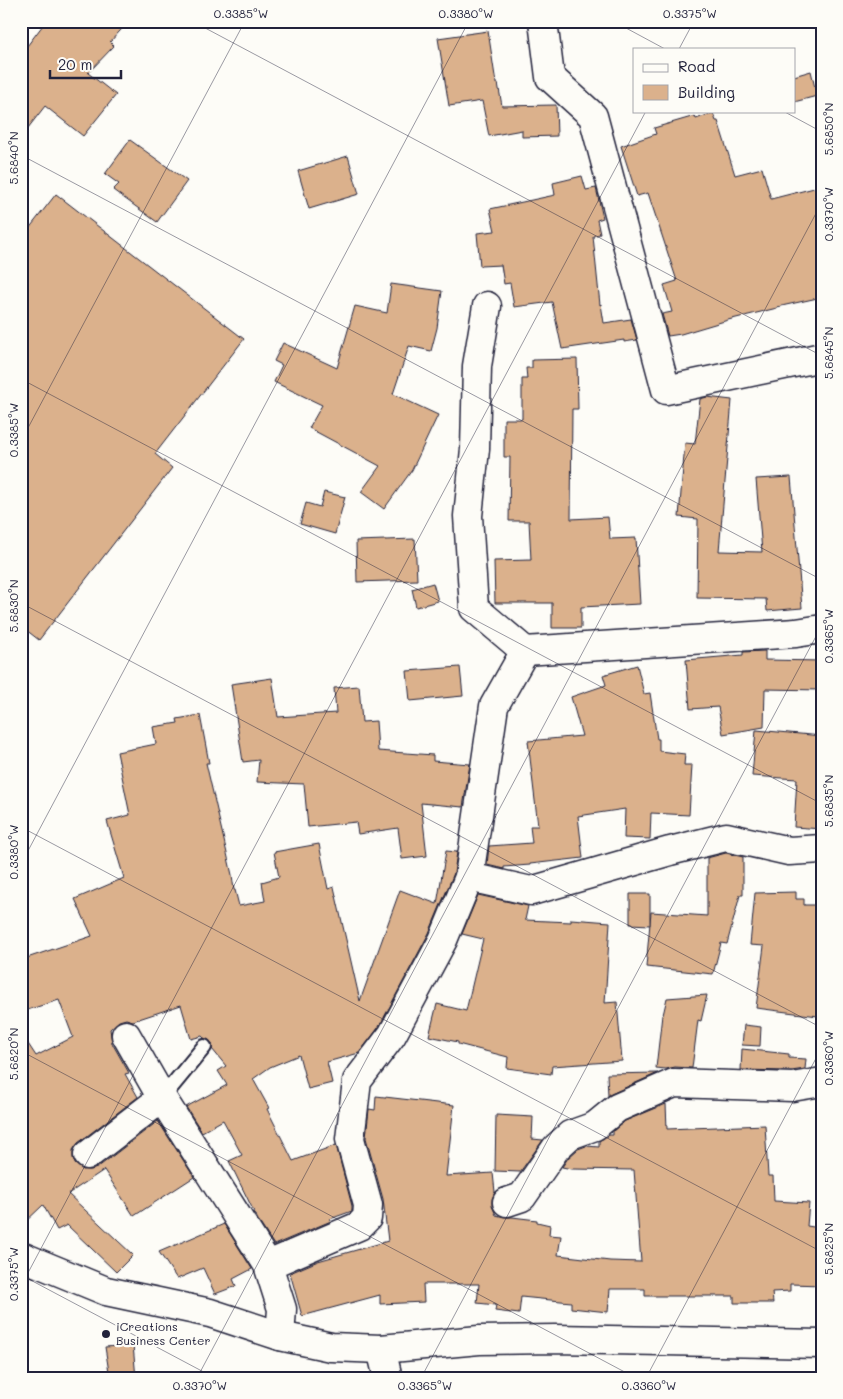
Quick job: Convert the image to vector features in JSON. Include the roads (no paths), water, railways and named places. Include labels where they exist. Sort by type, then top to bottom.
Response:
[{"type":"street","points":[[543,21],[550,77],[593,116],[666,390],[822,357]]},
{"type":"street","points":[[487,306],[477,366],[475,449],[468,516],[474,608],[525,651],[796,633],[822,629]]},
{"type":"street","points":[[268,1265],[359,1226],[367,1218],[368,1205],[350,1139],[357,1081],[392,1034],[443,940],[469,877],[494,706],[525,651]]},
{"type":"street","points":[[469,877],[531,892],[670,851],[726,837],[789,851],[822,849]]},
{"type":"street","points":[[126,1036],[162,1098],[268,1265],[282,1309],[280,1336]]},
{"type":"street","points":[[507,1202],[522,1197],[556,1148],[570,1135],[595,1126],[617,1108],[674,1083],[792,1087],[822,1082]]},
{"type":"street","points":[[88,1155],[162,1098]]},
{"type":"street","points":[[21,1256],[106,1291],[210,1313],[280,1336],[331,1347],[381,1349],[479,1340],[555,1339],[822,1344]]},
{"type":"street","points":[[381,1349],[388,1378]]},
{"type":"lane","points":[[162,1098],[204,1047]]},
{"type":"place","name":"iCreations Business Center","points":[[106,1334]]}]
